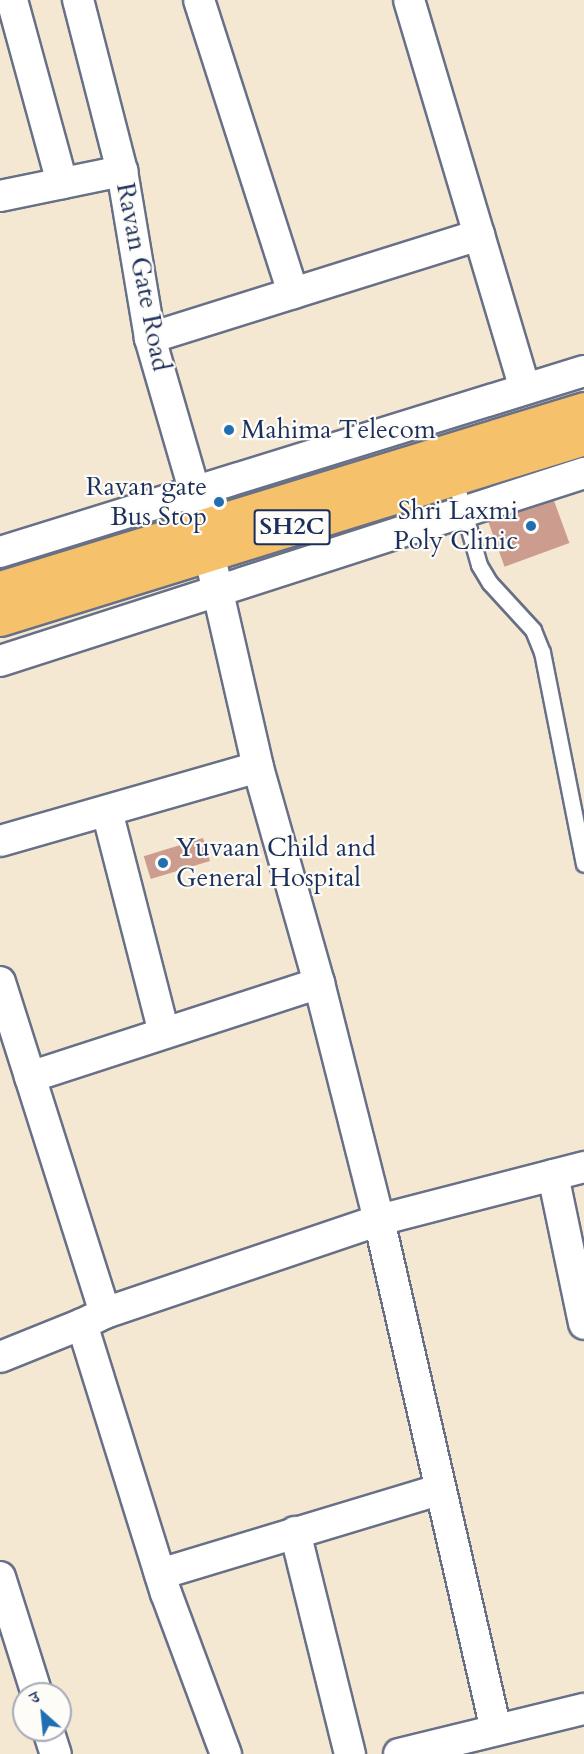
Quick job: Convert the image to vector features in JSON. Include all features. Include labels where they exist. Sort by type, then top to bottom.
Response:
[{"type":"main road","name":"SH2C","points":[[0,619],[207,539],[584,410]]},
{"type":"main road","name":"SH2C","points":[[0,588],[454,477],[584,438]]},
{"type":"street","points":[[12,0],[62,183]]},
{"type":"street","name":"Ravan Gate Road","points":[[78,0],[122,171],[150,338],[207,539],[258,767],[319,984],[379,1220],[438,1490],[496,1731]]},
{"type":"street","points":[[199,0],[293,293]]},
{"type":"street","points":[[409,0],[525,388]]},
{"type":"street","points":[[0,196],[122,171]]},
{"type":"street","points":[[150,338],[479,235]]},
{"type":"street","points":[[0,552],[584,371]]},
{"type":"street","points":[[0,660],[584,473]]},
{"type":"street","points":[[0,841],[258,767]]},
{"type":"street","points":[[107,811],[164,1033]]},
{"type":"street","points":[[0,982],[30,1077],[160,1574],[226,1754]]},
{"type":"street","points":[[30,1077],[319,984]]},
{"type":"street","points":[[0,1357],[94,1318],[379,1220],[584,1167]]},
{"type":"street","points":[[553,1175],[584,1324]]},
{"type":"street","points":[[160,1574],[438,1490]]},
{"type":"street","points":[[295,1532],[350,1754]]},
{"type":"street","points":[[0,1577],[33,1682]]},
{"type":"street","points":[[399,1754],[584,1709]]},
{"type":"lane","points":[[454,477],[479,565],[490,583],[533,630],[542,652],[584,864]]},
{"type":"building","points":[[553,498],[569,543],[505,567],[488,522]]},
{"type":"building","points":[[203,838],[210,861],[151,879],[144,856]]},
{"type":"place","name":"Mahima Telecom","points":[[229,430]]},
{"type":"place","name":"Ravan gate Bus Stop","points":[[219,502]]},
{"type":"place","name":"Shri Laxmi Poly Clinic","points":[[531,526]]},
{"type":"place","name":"Yuvaan Child and General Hospital","points":[[163,863]]}]
